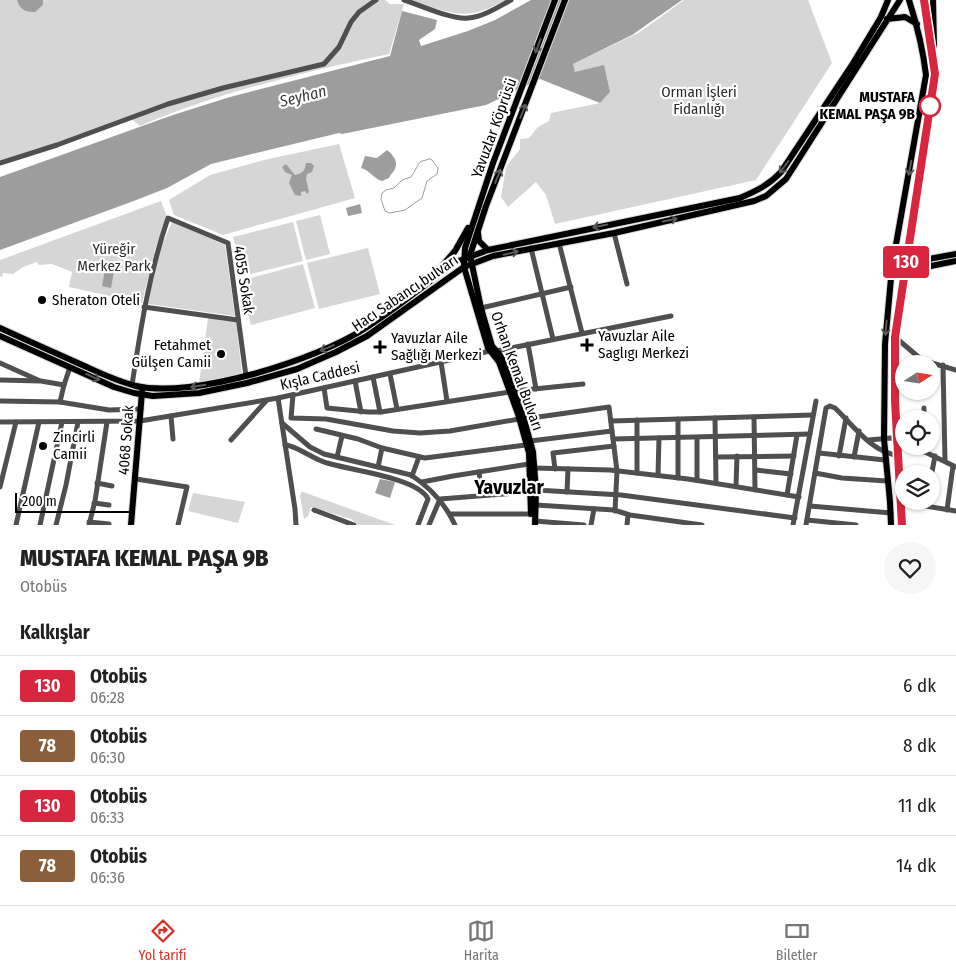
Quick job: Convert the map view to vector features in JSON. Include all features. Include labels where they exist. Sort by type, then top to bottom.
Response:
[{"type":"main road","name":"Yavuzlar Köprüsü","points":[[467,257],[465,248],[493,163],[555,0]]},
{"type":"main road","name":"Yavuzlar Köprüsü","points":[[467,257],[565,0]]},
{"type":"main road","name":"Hacı Sabancı bulvarı","points":[[0,328],[116,380],[132,385],[172,389],[189,387],[246,376],[332,346],[356,334],[456,262],[467,257],[488,250],[740,198],[759,190],[781,172],[852,65],[881,17],[888,0]]},
{"type":"main road","name":"Hacı Sabancı bulvarı","points":[[0,336],[114,386],[142,395],[171,396],[199,394],[247,383],[297,368],[336,352],[367,336],[468,266],[493,256],[742,204],[766,196],[786,179],[900,0]]},
{"type":"main road","points":[[891,525],[884,452],[884,344],[891,271],[926,75],[923,50],[909,0]]},
{"type":"main road","points":[[896,410],[895,337],[935,74],[924,0]]},
{"type":"main road","points":[[933,0],[935,45],[933,52]]},
{"type":"main road","points":[[887,19],[904,17],[917,24]]},
{"type":"main road","points":[[428,282],[455,251],[478,209]]},
{"type":"main road","points":[[478,228],[479,241],[488,250]]},
{"type":"main road","points":[[891,271],[906,264],[956,254]]},
{"type":"main road","name":"Orhan Kemal Bulvarı","points":[[467,257],[468,282],[493,351],[512,392],[528,443],[536,505],[534,524]]},
{"type":"main road","points":[[891,271],[896,276],[904,275],[911,270],[956,261]]},
{"type":"main road","name":"Orhan Kemal Bulvarı","points":[[468,266],[493,351]]},
{"type":"main road","points":[[447,279],[461,277],[468,282]]},
{"type":"main road","name":"4068 Sokak","points":[[131,525],[143,387]]},
{"type":"main road","points":[[898,455],[899,465]]},
{"type":"main road","name":"Orhan Kemal Bulvarı","points":[[534,491],[531,514],[534,524]]},
{"type":"main road","points":[[901,510],[902,525]]},
{"type":"street","points":[[363,0],[364,8]]},
{"type":"street","points":[[0,164],[168,104],[223,88],[324,64],[339,47],[351,22],[359,12],[376,0]]},
{"type":"street","points":[[405,0],[455,17],[467,18],[483,14],[511,0]]},
{"type":"street","name":"4055 Sokak","points":[[132,385],[144,307],[157,251],[168,218],[228,243],[246,376]]},
{"type":"street","points":[[614,232],[627,284]]},
{"type":"street","points":[[559,243],[582,333]]},
{"type":"street","points":[[531,248],[553,339]]},
{"type":"street","points":[[481,308],[571,287]]},
{"type":"street","points":[[144,307],[238,320]]},
{"type":"street","name":"Kışla Caddesi","points":[[0,422],[140,421],[278,398],[493,351],[671,316]]},
{"type":"street","points":[[895,337],[916,355]]},
{"type":"street","points":[[528,344],[536,389]]},
{"type":"street","points":[[0,362],[41,381]]},
{"type":"street","points":[[441,362],[447,401]]},
{"type":"street","points":[[940,364],[956,370]]},
{"type":"street","points":[[943,365],[945,461]]},
{"type":"street","points":[[60,402],[70,367]]},
{"type":"street","points":[[390,374],[397,409]]},
{"type":"street","points":[[373,377],[380,412]]},
{"type":"street","points":[[0,380],[41,381],[64,384]]},
{"type":"street","points":[[355,381],[361,412]]},
{"type":"street","points":[[324,388],[327,408],[380,412],[512,392],[583,384]]},
{"type":"street","points":[[293,395],[291,418],[326,419],[393,431],[420,433],[450,431],[609,407],[617,471],[615,511]]},
{"type":"street","points":[[278,398],[296,509],[296,525]]},
{"type":"street","points":[[231,440],[266,400]]},
{"type":"street","points":[[0,401],[60,402],[109,410],[140,409]]},
{"type":"street","points":[[794,525],[816,401]]},
{"type":"street","points":[[856,525],[807,522],[826,408],[830,406],[835,408],[868,440],[884,452],[895,455]]},
{"type":"street","points":[[611,421],[814,415]]},
{"type":"street","points":[[171,416],[173,439]]},
{"type":"street","points":[[754,417],[755,490]]},
{"type":"street","points":[[715,418],[716,483]]},
{"type":"street","points":[[838,456],[846,418]]},
{"type":"street","points":[[678,419],[678,478]]},
{"type":"street","points":[[636,473],[637,420]]},
{"type":"street","points":[[0,486],[16,422]]},
{"type":"street","points":[[16,525],[39,422]]},
{"type":"street","points":[[40,525],[62,422]]},
{"type":"street","points":[[56,525],[78,422]]},
{"type":"street","points":[[107,422],[98,484],[89,523],[109,524]]},
{"type":"street","points":[[282,422],[310,447],[337,457],[412,476],[422,482],[440,500],[455,525]]},
{"type":"street","points":[[316,429],[425,458],[445,457],[612,430]]},
{"type":"street","points":[[854,458],[859,431]]},
{"type":"street","points":[[613,439],[810,434]]},
{"type":"street","points":[[788,495],[797,435]]},
{"type":"street","points":[[337,457],[342,436]]},
{"type":"street","points":[[658,475],[659,438]]},
{"type":"street","points":[[697,438],[698,480]]},
{"type":"street","points":[[868,440],[891,438],[895,441]]},
{"type":"street","points":[[285,445],[293,446],[320,461],[398,479],[423,491],[428,499],[418,525]]},
{"type":"street","points":[[555,469],[553,452],[614,446]]},
{"type":"street","points":[[378,467],[382,448]]},
{"type":"street","points":[[818,453],[885,460]]},
{"type":"street","points":[[736,486],[737,456]]},
{"type":"street","points":[[716,457],[794,456]]},
{"type":"street","points":[[933,465],[935,456],[954,466],[947,510]]},
{"type":"street","points":[[412,476],[419,457]]},
{"type":"street","points":[[422,482],[479,472],[532,466],[658,475],[799,496]]},
{"type":"street","points":[[568,469],[568,492]]},
{"type":"street","points":[[756,470],[791,474]]},
{"type":"street","points":[[479,472],[482,495]]},
{"type":"street","points":[[815,473],[842,478],[888,481]]},
{"type":"street","points":[[136,480],[188,487],[178,525]]},
{"type":"street","points":[[98,484],[112,486]]},
{"type":"street","points":[[440,500],[534,491],[568,492],[616,495],[795,518]]},
{"type":"street","points":[[429,525],[440,500]]},
{"type":"street","points":[[94,503],[110,505]]},
{"type":"street","points":[[536,505],[615,511],[628,515],[702,525]]},
{"type":"street","points":[[810,506],[891,513]]},
{"type":"street","points":[[940,508],[956,511]]},
{"type":"street","points":[[591,525],[594,509]]},
{"type":"street","points":[[314,510],[354,525]]},
{"type":"street","points":[[450,514],[531,514]]},
{"type":"street","points":[[627,525],[628,515]]},
{"type":"street","points":[[534,524],[584,525]]},
{"type":"green space","points":[[0,0],[385,0],[390,4],[404,4],[389,54],[326,68],[231,93],[140,126],[129,117],[91,132],[0,162]]},
{"type":"green space","points":[[412,0],[506,0],[479,12],[464,14],[423,5]]},
{"type":"green space","name":"Orman İşleri Fidanlığı","points":[[684,0],[808,0],[832,63],[756,180],[555,224],[546,195],[536,182],[508,207],[501,197],[506,167],[520,149],[520,139],[529,138],[538,127],[549,121],[551,113],[600,103],[610,92],[575,72],[573,64],[640,32]]},
{"type":"green space","points":[[339,144],[355,198],[223,235],[174,215],[169,200],[210,175],[268,159]]},
{"type":"green space","name":"Yüreğir Merkez Park","points":[[161,201],[167,217],[155,250],[142,303],[69,287],[72,272],[52,264],[39,265],[37,262],[23,267],[13,274],[3,273],[2,277],[0,276],[0,260]]},
{"type":"green space","points":[[320,215],[330,254],[306,260],[296,221]]},
{"type":"green space","points":[[172,222],[225,245],[235,316],[148,304],[159,252]]},
{"type":"green space","points":[[293,222],[303,261],[243,276],[233,237]]},
{"type":"green space","points":[[368,248],[380,294],[319,309],[307,263]]},
{"type":"green space","points":[[303,264],[315,308],[251,325],[239,281]]},
{"type":"green space","points":[[208,318],[236,322],[242,374],[199,383]]},
{"type":"green space","points":[[301,492],[395,525],[359,525],[351,519],[311,507],[308,516],[304,519]]},
{"type":"green space","points":[[193,493],[245,502],[238,523],[188,511]]},
{"type":"water","points":[[17,0],[43,0],[43,5],[35,12],[28,12],[21,8]]},
{"type":"water","name":"Seyhan","points":[[531,0],[682,0],[632,35],[573,64],[575,72],[604,65],[610,92],[600,103],[540,79],[486,105],[342,134],[339,133],[211,164],[167,188],[0,250],[0,177],[173,115],[230,97],[390,56],[402,11],[437,20],[435,29],[419,40],[421,46],[495,20]]},
{"type":"water","points":[[387,150],[396,162],[394,171],[389,178],[382,181],[361,168],[365,156],[377,158]]},
{"type":"water","points":[[306,163],[311,163],[314,166],[312,172],[307,174],[306,179],[309,192],[307,194],[305,191],[301,192],[301,196],[295,195],[289,183],[292,175],[285,172],[282,167],[286,164],[295,175],[303,171]]},
{"type":"water","points":[[360,204],[362,213],[348,216],[346,208]]},
{"type":"water","points":[[105,270],[114,271],[111,288],[102,286]]},
{"type":"water","points":[[380,479],[395,482],[390,498],[375,493]]},
{"type":"waterway","points":[[431,159],[438,168],[437,174],[427,181],[422,198],[405,210],[390,213],[385,211],[381,199],[382,193],[394,188],[402,180],[411,177],[420,162],[431,159]]},
{"type":"bus line","name":"130","points":[[902,525],[895,401],[895,337],[935,74],[924,0]]},
{"type":"place","name":"MUSTAFA KEMAL PAŞA 9B","points":[[930,106]]},
{"type":"place","name":"Sheraton Oteli","points":[[42,300]]},
{"type":"place","name":"Yavuzlar Aile Saglıgı Merkezi","points":[[587,345]]},
{"type":"place","name":"Yavuzlar Aile Sağlığı Merkezi","points":[[380,347]]},
{"type":"place","name":"Fetahmet Gülşen Camii","points":[[221,354]]},
{"type":"place","name":"Zincirli Camii","points":[[43,446]]},
{"type":"district","name":"Yavuzlar","points":[[509,487]]}]
